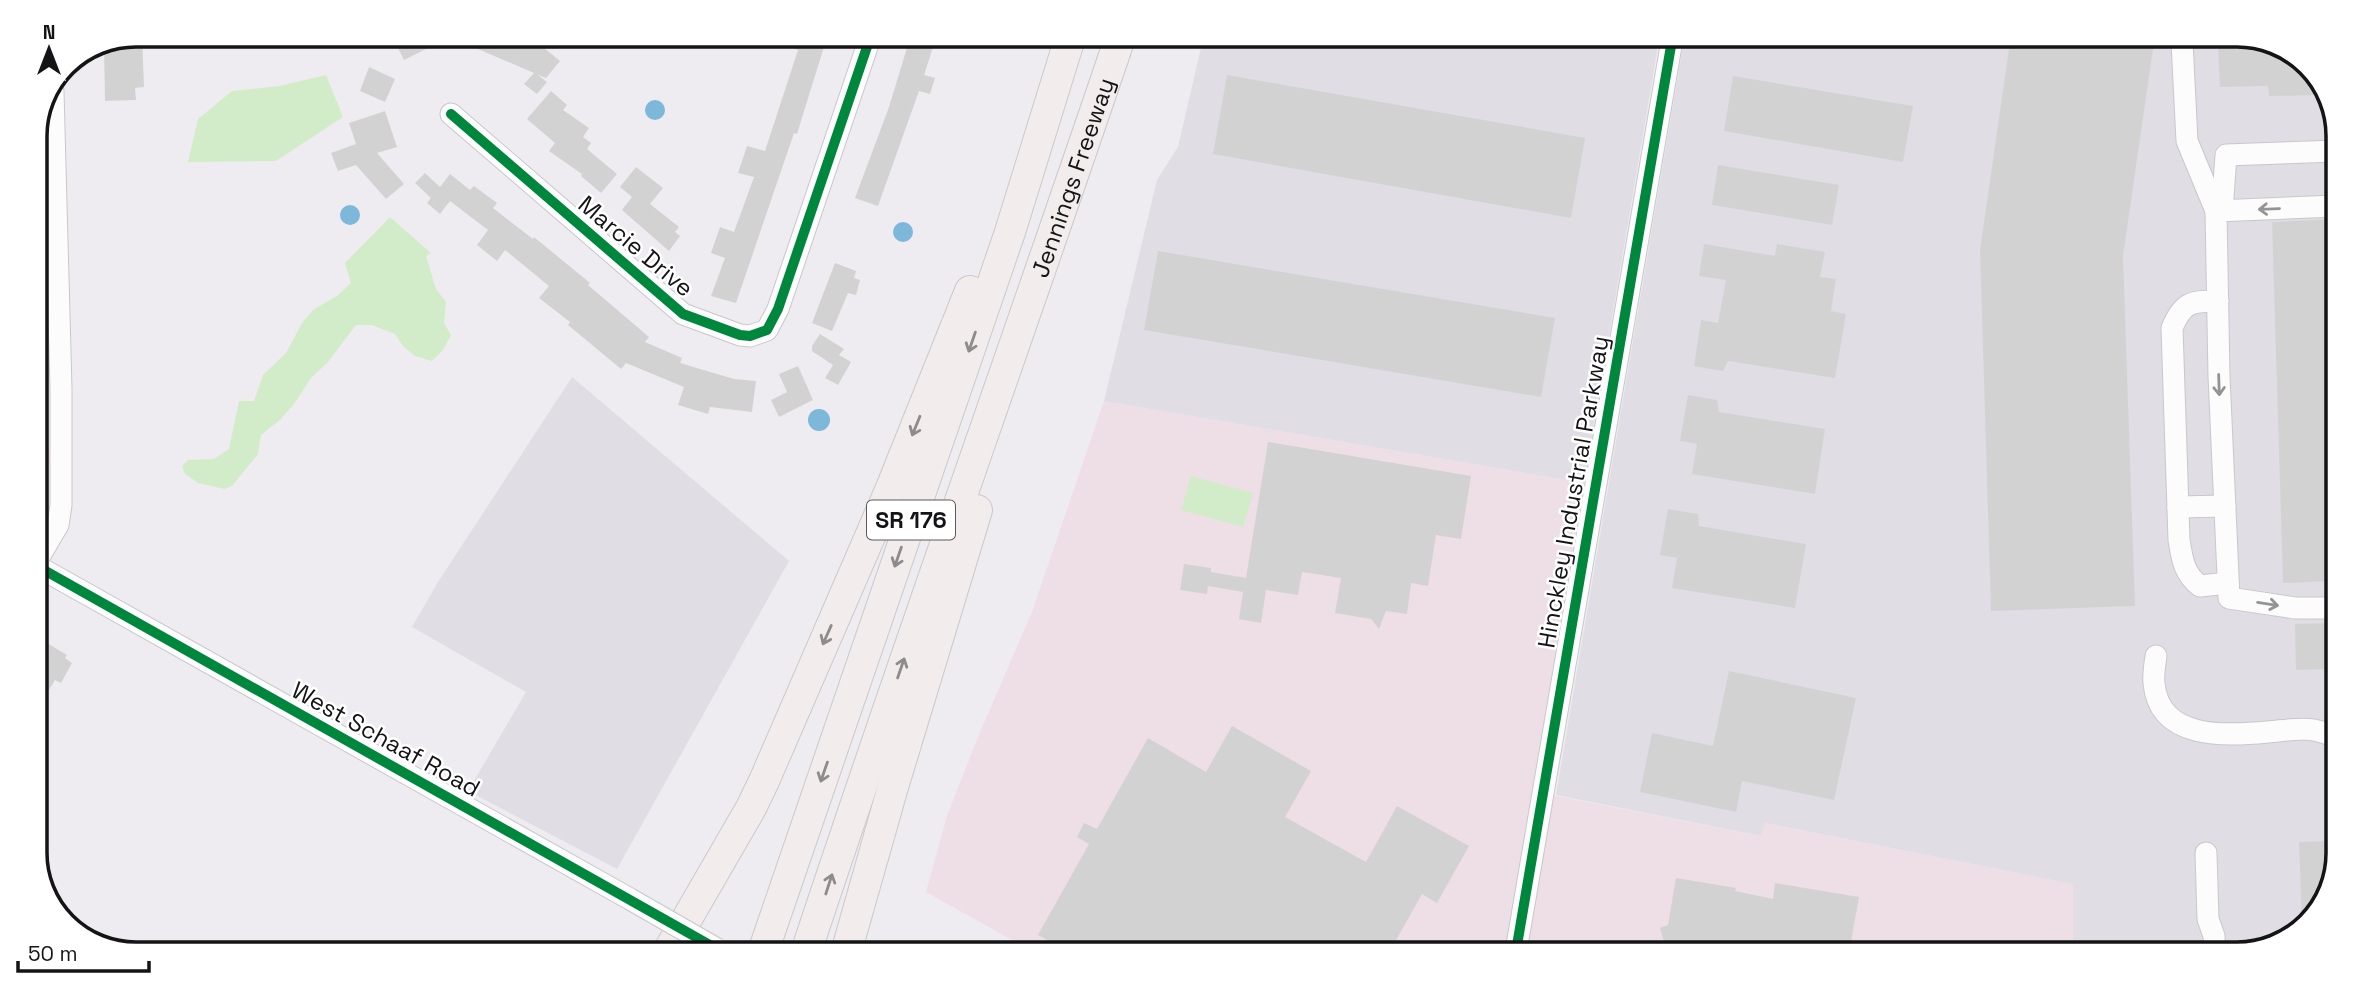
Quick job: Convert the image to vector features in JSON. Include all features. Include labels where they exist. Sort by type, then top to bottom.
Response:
[{"type":"highway","name":"Jennings Freeway","points":[[1053,91],[1067,47]]},
{"type":"highway","name":"Jennings Freeway","points":[[1025,317],[1117,47]]},
{"type":"highway","points":[[673,942],[751,808],[891,488],[1053,91]]},
{"type":"highway","name":"SR 176","points":[[766,942],[1006,245],[1053,91]]},
{"type":"highway","points":[[848,942],[1003,422],[1025,317]]},
{"type":"highway","name":"SR 176","points":[[809,942],[905,655],[1025,317]]},
{"type":"highway","points":[[652,942],[687,894],[719,842],[800,698]]},
{"type":"street","name":"Marcie Drive","points":[[451,114],[683,314],[740,335],[750,336],[767,330],[778,309],[867,47]]},
{"type":"street","name":"Hinckley Industrial Parkway","points":[[1518,942],[1671,47]]},
{"type":"street","points":[[2182,47],[2187,141],[2219,211]]},
{"type":"street","points":[[47,544],[58,525],[61,505],[61,389],[48,123]]},
{"type":"street","points":[[2326,151],[2226,155],[2219,211],[2218,301],[2229,598],[2295,608],[2326,608]]},
{"type":"street","points":[[2219,211],[2326,206]]},
{"type":"street","points":[[2218,301],[2196,301],[2184,307],[2172,328],[2179,540],[2183,565],[2191,579],[2200,586],[2228,583]]},
{"type":"street","points":[[2178,507],[2225,506]]},
{"type":"street","name":"West Schaaf Road","points":[[47,571],[705,942]]},
{"type":"street","points":[[2156,656],[2154,683],[2162,711],[2183,727],[2215,734],[2313,728],[2326,733]]},
{"type":"street","points":[[2206,853],[2208,919],[2214,942]]},
{"type":"shaded area","points":[[1201,47],[1658,47],[1584,483],[1104,401],[1157,180],[1178,147]]},
{"type":"shaded area","points":[[1683,47],[2236,47],[2271,54],[2304,78],[2317,97],[2326,131],[2326,852],[2319,887],[2295,920],[2271,935],[2248,941],[2073,942],[2073,884],[1765,823],[1761,836],[1556,795]]},
{"type":"shaded area","points":[[572,377],[789,561],[617,869],[468,791],[526,692],[412,627],[438,582]]},
{"type":"shaded area","points":[[1104,401],[1584,483],[1532,791],[1760,836],[1764,823],[2073,884],[2073,942],[1016,942],[926,892],[947,816],[1032,612]]},
{"type":"shaded area","points":[[47,445],[49,445],[50,464],[47,464]]},
{"type":"green space","points":[[326,75],[343,117],[276,161],[188,162],[198,119],[232,91],[279,86]]},
{"type":"green space","points":[[390,217],[431,253],[426,256],[436,289],[446,302],[444,323],[451,335],[443,350],[432,361],[415,356],[403,346],[395,334],[372,325],[356,325],[328,362],[311,378],[294,404],[261,435],[258,454],[232,486],[224,489],[198,483],[185,474],[182,466],[188,460],[214,459],[229,449],[239,401],[254,401],[263,375],[286,353],[302,323],[313,310],[338,295],[351,283],[345,263]]},
{"type":"green space","points":[[1191,476],[1253,493],[1243,527],[1181,510]]},
{"type":"water","points":[[655,100],[662,103],[665,110],[662,117],[655,120],[648,117],[645,110],[648,103]]},
{"type":"water","points":[[346,205],[354,205],[360,215],[354,225],[346,225],[340,219],[340,211]]},
{"type":"water","points":[[899,222],[907,222],[913,232],[907,242],[899,242],[893,236],[893,228]]},
{"type":"water","points":[[819,409],[827,412],[830,420],[827,428],[819,431],[811,428],[808,420],[811,412]]},
{"type":"building","points":[[142,47],[144,87],[135,88],[136,100],[105,101],[104,54]]},
{"type":"building","points":[[398,47],[430,47],[404,60]]},
{"type":"building","points":[[473,47],[543,47],[560,61],[546,78],[538,75],[547,82],[537,94],[524,84],[534,73]]},
{"type":"building","points":[[790,47],[824,47],[797,134],[794,133],[736,303],[711,296],[725,258],[711,253],[720,227],[734,232],[754,177],[738,173],[747,146],[765,151],[798,50]]},
{"type":"building","points":[[907,47],[933,47],[924,75],[935,78],[930,94],[919,91],[878,206],[855,198],[889,107]]},
{"type":"building","points":[[2009,47],[2153,47],[2123,256],[2135,606],[1991,611],[1980,250]]},
{"type":"building","points":[[2218,47],[2236,47],[2254,49],[2281,59],[2304,78],[2316,95],[2269,96],[2268,86],[2220,87]]},
{"type":"building","points":[[369,67],[395,79],[385,102],[360,91]]},
{"type":"building","points":[[1227,75],[1585,138],[1571,218],[1213,154]]},
{"type":"building","points":[[1733,76],[1913,106],[1903,162],[1724,131]]},
{"type":"building","points":[[551,91],[567,105],[563,110],[589,128],[583,137],[591,143],[587,149],[617,174],[601,193],[581,176],[582,174],[549,151],[555,143],[527,119]]},
{"type":"building","points":[[385,111],[397,147],[377,153],[404,184],[386,199],[356,165],[338,171],[331,153],[356,144],[349,123]]},
{"type":"building","points":[[1718,165],[1839,185],[1832,225],[1712,205]]},
{"type":"building","points":[[636,167],[663,188],[650,204],[679,227],[675,232],[680,236],[669,251],[622,210],[632,197],[620,187]]},
{"type":"building","points":[[425,173],[440,187],[450,174],[470,190],[474,186],[497,203],[493,208],[533,239],[534,237],[590,283],[588,285],[649,337],[645,342],[682,358],[680,363],[734,379],[756,381],[752,412],[710,407],[708,414],[678,405],[684,387],[626,363],[621,369],[568,325],[570,322],[539,298],[549,286],[505,250],[497,261],[477,245],[488,230],[450,201],[440,214],[427,203],[431,198],[415,183]]},
{"type":"building","points":[[2326,220],[2326,581],[2283,583],[2272,222]]},
{"type":"building","points":[[1704,244],[1775,256],[1777,244],[1825,252],[1820,277],[1836,279],[1831,311],[1846,314],[1835,378],[1728,361],[1723,371],[1694,366],[1701,320],[1718,323],[1726,280],[1699,276]]},
{"type":"building","points":[[1158,251],[1555,318],[1541,397],[1144,330]]},
{"type":"building","points":[[835,263],[856,271],[854,278],[860,280],[856,295],[848,293],[832,331],[812,323]]},
{"type":"building","points":[[820,334],[844,349],[839,355],[851,362],[838,385],[825,378],[833,365],[812,351],[812,346]]},
{"type":"building","points":[[798,366],[813,400],[779,417],[771,400],[787,392],[779,374]]},
{"type":"building","points":[[1688,395],[1717,400],[1719,412],[1825,429],[1815,494],[1692,474],[1697,444],[1680,441]]},
{"type":"building","points":[[1268,442],[1471,476],[1461,539],[1436,535],[1428,586],[1411,583],[1407,614],[1386,611],[1379,629],[1371,619],[1335,613],[1341,578],[1302,572],[1298,595],[1266,590],[1261,623],[1239,619],[1243,592],[1208,586],[1207,594],[1180,590],[1184,564],[1246,578]]},
{"type":"building","points":[[1668,509],[1698,514],[1699,526],[1806,544],[1795,608],[1672,588],[1677,558],[1660,555]]},
{"type":"building","points":[[2326,623],[2326,669],[2296,670],[2295,624]]},
{"type":"building","points":[[47,643],[67,655],[65,658],[72,663],[61,683],[55,680],[47,693]]},
{"type":"building","points":[[1729,671],[1856,698],[1834,800],[1742,781],[1736,812],[1640,792],[1652,733],[1713,746]]},
{"type":"building","points":[[1232,726],[1311,771],[1285,817],[1366,862],[1397,806],[1469,846],[1437,903],[1422,894],[1395,942],[1051,942],[1038,935],[1089,844],[1077,837],[1084,823],[1097,829],[1148,738],[1206,772]]},
{"type":"building","points":[[2326,841],[2324,870],[2319,887],[2302,913],[2299,842]]},
{"type":"building","points":[[1676,878],[1736,888],[1735,891],[1773,899],[1775,883],[1859,897],[1851,942],[1664,942],[1660,928],[1668,925]]},
{"type":"cycle path","points":[[451,114],[683,314],[740,335],[750,336],[767,330],[778,309],[867,47]]},
{"type":"cycle path","points":[[1518,942],[1671,47]]},
{"type":"cycle path","points":[[47,572],[705,942]]}]
